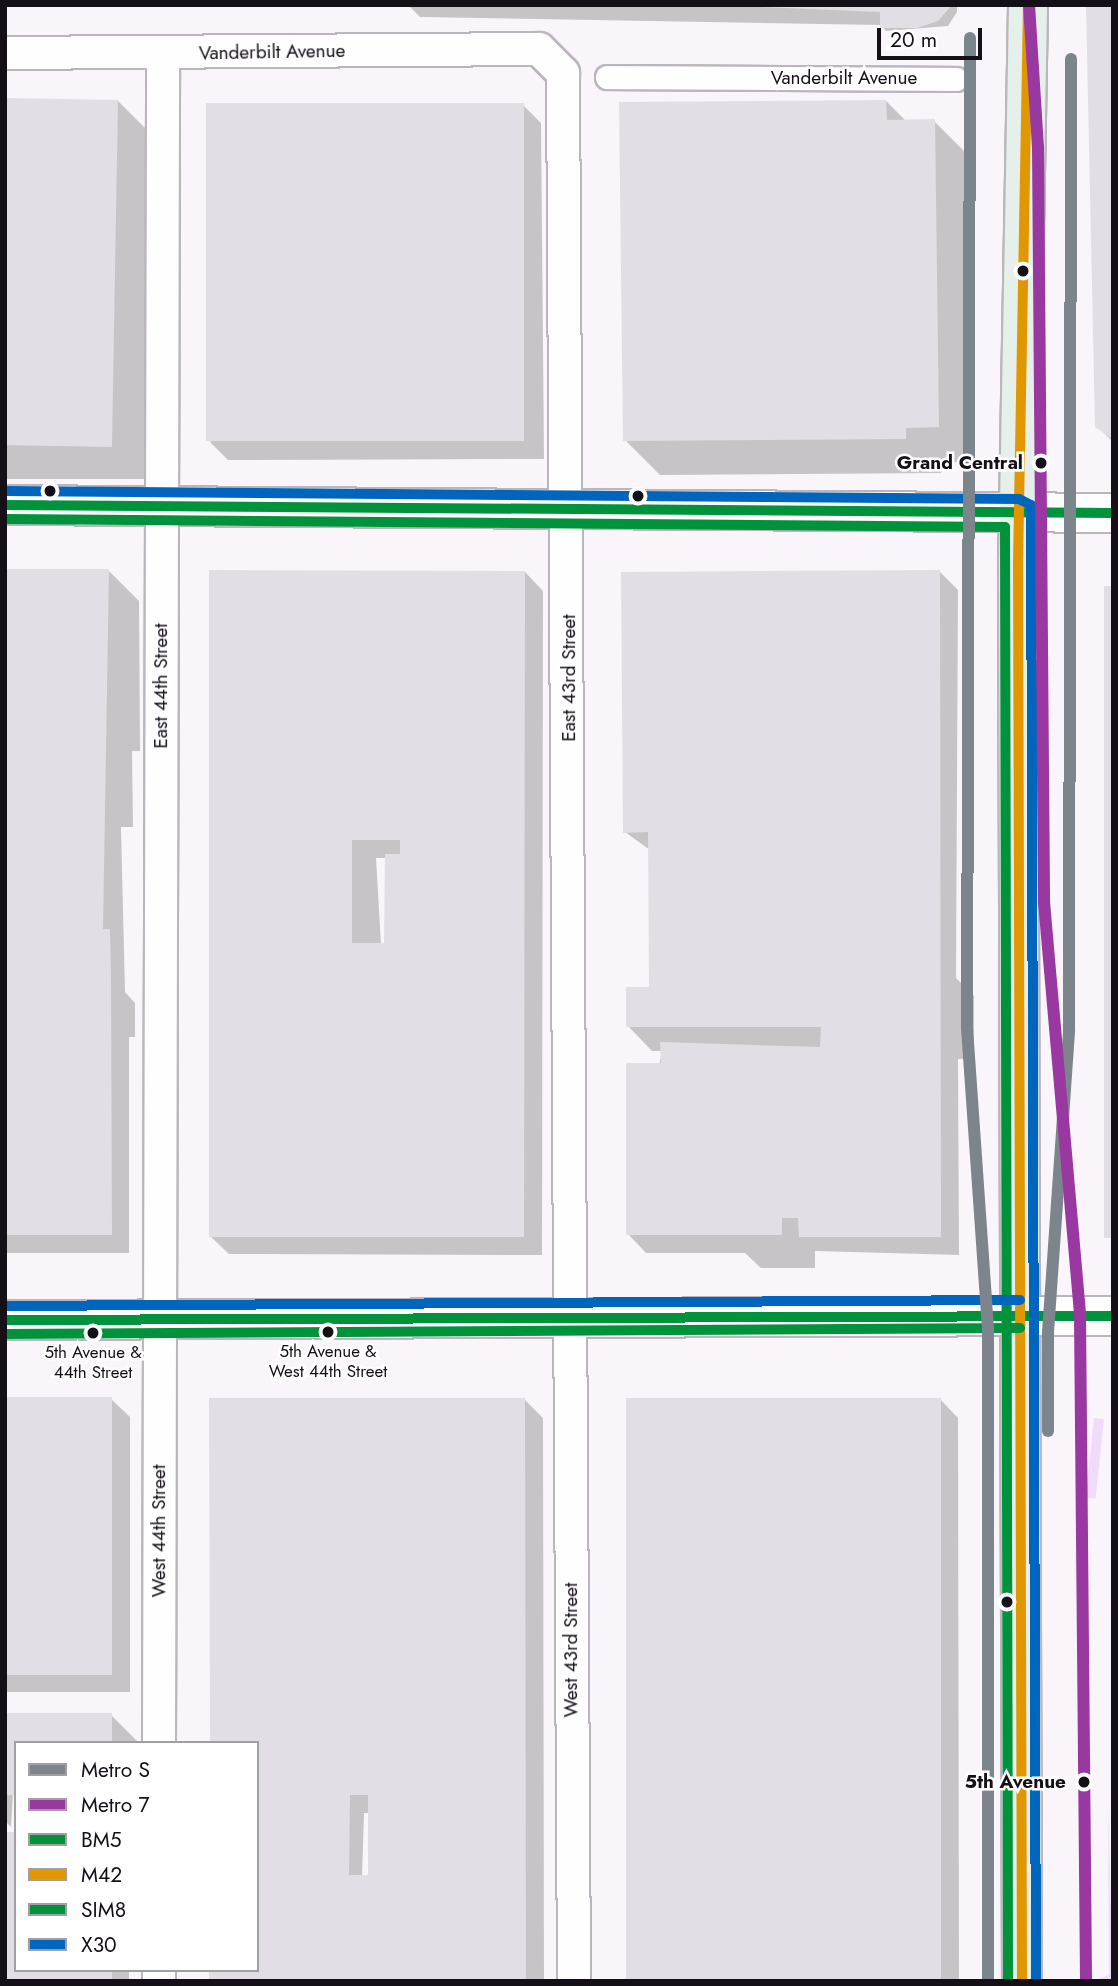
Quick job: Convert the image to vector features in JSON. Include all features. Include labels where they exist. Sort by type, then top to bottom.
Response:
[{"type":"main road","points":[[1022,1981],[1019,513],[1028,5]]},
{"type":"main road","points":[[5,505],[568,505],[1113,513]]},
{"type":"main road","points":[[5,1320],[568,1319],[1020,1314],[1113,1316]]},
{"type":"street","name":"Vanderbilt Avenue","points":[[5,53],[539,49]]},
{"type":"street","name":"East 43rd Street","points":[[539,49],[554,57],[566,85],[568,1319]]},
{"type":"street","name":"East 44th Street","points":[[160,1320],[163,53]]},
{"type":"street","name":"Vanderbilt Avenue","points":[[607,78],[956,79]]},
{"type":"street","name":"West 43rd Street","points":[[568,1319],[574,1981]]},
{"type":"street","name":"West 44th Street","points":[[159,1741],[160,1320]]},
{"type":"shaded area","points":[[1094,1418],[1104,1419],[1096,1499],[1086,1498]]},
{"type":"shaded area","points":[[1108,1801],[1113,1981],[1093,1981],[1109,1975]]},
{"type":"building","points":[[718,5],[952,5],[938,21],[917,28],[880,28],[880,12]]},
{"type":"building","points":[[1086,5],[1113,5],[1113,439],[1095,427]]},
{"type":"building","points":[[5,98],[118,100],[112,447],[5,445]]},
{"type":"building","points":[[886,100],[887,120],[935,119],[939,427],[906,428],[906,439],[623,441],[619,102]]},
{"type":"building","points":[[206,103],[524,103],[524,441],[206,441]]},
{"type":"building","points":[[5,569],[109,569],[103,929],[110,929],[112,1235],[5,1235]]},
{"type":"building","points":[[209,570],[525,571],[524,1237],[209,1237]],"holes":[[[352,840],[400,840],[400,854],[385,854],[384,943],[352,943]]]},
{"type":"building","points":[[940,570],[941,1237],[799,1237],[798,1218],[782,1218],[782,1235],[626,1235],[626,1063],[661,1063],[660,1042],[820,1047],[821,1027],[626,1027],[626,987],[649,987],[648,832],[623,833],[621,572]]},
{"type":"building","points":[[1104,586],[1113,586],[1113,1238],[1104,1238]]},
{"type":"building","points":[[5,1397],[112,1397],[112,1675],[5,1675]]},
{"type":"building","points":[[209,1398],[525,1398],[526,1981],[209,1981],[209,1972],[259,1972],[259,1741],[210,1741]],"holes":[[[350,1795],[368,1795],[368,1875],[349,1875]]]},
{"type":"building","points":[[626,1398],[941,1398],[941,1981],[626,1981]]},
{"type":"building","points":[[5,1713],[112,1713],[112,1741],[14,1741],[14,1795],[5,1795]]},
{"type":"building","points":[[5,1832],[14,1832],[14,1972],[112,1972],[112,1981],[5,1981]]},
{"type":"metro line","name":"7","points":[[1029,5],[1038,147],[1044,902],[1080,1317],[1086,1981]]},
{"type":"metro line","name":"S","points":[[970,38],[967,1028],[988,1331],[988,1981]]},
{"type":"metro line","name":"S","points":[[1048,1431],[1048,1332],[1069,1030],[1071,59]]},
{"type":"transit line","name":"M42","points":[[1022,1981],[1018,563],[1028,5]]},
{"type":"transit line","name":"X30","points":[[5,491],[1019,499],[1031,505],[1036,1981]]},
{"type":"transit line","name":"BM5","points":[[5,505],[1113,513]]},
{"type":"transit line","name":"SIM8","points":[[5,519],[1005,527],[1008,1981]]},
{"type":"transit line","name":"X30","points":[[5,1306],[1020,1300]]},
{"type":"transit line","name":"BM5","points":[[5,1320],[1113,1316]]},
{"type":"transit line","name":"SIM8","points":[[5,1334],[1020,1328]]},
{"type":"place","name":"Grand Central","points":[[1041,463]]},
{"type":"place","name":"5th Avenue & West 44th Street","points":[[328,1332]]},
{"type":"place","name":"5th Avenue & 44th Street","points":[[93,1333]]},
{"type":"place","name":"5th Avenue","points":[[1084,1782]]}]
